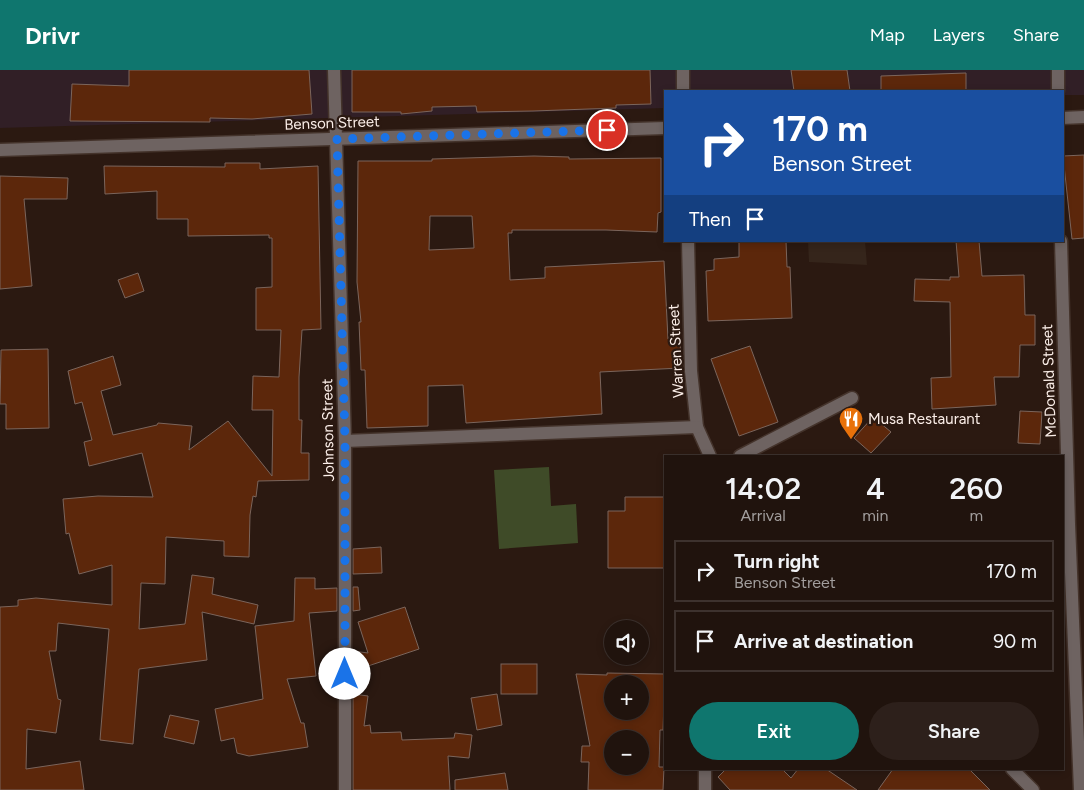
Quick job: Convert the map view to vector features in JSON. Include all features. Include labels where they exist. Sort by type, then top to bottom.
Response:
[{"type":"street","name":"Johnson Street","points":[[334,70],[345,441],[345,790]]},
{"type":"street","points":[[683,70],[683,90]]},
{"type":"street","points":[[1058,70],[1058,90]]},
{"type":"street","points":[[1064,118],[1084,117]]},
{"type":"street","name":"Benson Street","points":[[0,150],[664,128]]},
{"type":"street","name":"Warren Street","points":[[688,242],[691,371],[697,427],[710,455]]},
{"type":"street","name":"McDonald Street","points":[[1061,242],[1069,524],[1080,790]]},
{"type":"street","points":[[742,455],[852,398]]},
{"type":"street","points":[[345,441],[697,427]]},
{"type":"street","points":[[704,770],[705,790]]},
{"type":"street","points":[[1013,770],[1033,790]]},
{"type":"shaded area","points":[[0,70],[1084,70],[1084,95],[1064,95],[1064,90],[664,90],[664,108],[0,128]]},
{"type":"shaded area","points":[[808,242],[865,242],[867,265],[809,262]]},
{"type":"green space","points":[[549,467],[551,506],[576,504],[578,543],[499,549],[494,470]]},
{"type":"building","points":[[129,70],[309,70],[312,114],[252,119],[210,118],[210,122],[70,121],[72,84],[129,86]]},
{"type":"building","points":[[352,70],[650,70],[651,104],[616,105],[616,108],[533,111],[477,112],[476,106],[432,107],[432,111],[401,114],[401,112],[352,112]]},
{"type":"building","points":[[791,70],[847,70],[850,90],[794,90]]},
{"type":"building","points":[[966,73],[966,90],[881,90],[881,76]]},
{"type":"building","points":[[1084,155],[1084,238],[1072,239],[1064,156]]},
{"type":"building","points":[[534,156],[569,157],[569,159],[661,158],[661,212],[658,213],[657,232],[512,230],[512,233],[508,233],[510,280],[545,278],[545,267],[664,261],[668,339],[680,338],[681,368],[600,372],[602,414],[466,423],[463,385],[428,386],[428,426],[367,428],[365,370],[361,370],[359,322],[361,322],[357,282],[358,161],[432,161],[432,159]],"holes":[[[430,216],[472,216],[474,248],[429,250]]]},
{"type":"building","points":[[225,163],[260,163],[260,169],[318,166],[321,329],[302,330],[299,377],[299,420],[302,420],[301,453],[309,453],[309,480],[258,481],[256,497],[253,496],[250,515],[249,557],[224,556],[224,541],[166,537],[165,584],[141,583],[139,629],[185,624],[192,575],[214,578],[212,594],[258,605],[254,624],[202,612],[207,660],[139,669],[133,744],[100,740],[109,629],[58,623],[56,651],[49,651],[58,699],[61,700],[56,733],[27,729],[26,769],[80,761],[84,790],[0,790],[0,607],[18,606],[18,600],[36,598],[112,605],[112,565],[79,574],[69,533],[66,534],[63,499],[98,496],[153,497],[142,453],[89,466],[84,442],[92,440],[82,402],[75,404],[68,371],[113,356],[121,385],[101,391],[113,435],[157,425],[158,423],[192,426],[189,450],[228,421],[272,476],[273,410],[252,410],[253,376],[279,377],[281,330],[256,330],[256,288],[272,287],[272,238],[269,238],[269,235],[188,236],[188,219],[157,219],[157,191],[105,194],[104,166],[225,167]]},
{"type":"building","points":[[0,176],[68,178],[67,199],[24,199],[32,286],[0,289]]},
{"type":"building","points":[[739,242],[786,242],[787,267],[790,267],[792,318],[708,321],[706,271],[714,270],[714,259],[739,257]]},
{"type":"building","points":[[956,242],[979,242],[982,276],[1024,275],[1025,315],[1035,315],[1035,345],[1020,345],[1019,377],[994,377],[996,405],[932,409],[931,378],[951,377],[950,302],[914,301],[915,279],[950,280],[950,277],[959,277]]},
{"type":"building","points":[[138,273],[144,291],[125,298],[118,280]]},
{"type":"building","points":[[750,346],[778,422],[739,436],[711,359]]},
{"type":"building","points":[[48,349],[49,428],[6,429],[6,404],[0,404],[1,350]]},
{"type":"building","points":[[1020,411],[1042,412],[1040,444],[1018,443]]},
{"type":"building","points":[[873,417],[891,432],[871,453],[854,438]]},
{"type":"building","points":[[625,497],[664,497],[664,568],[608,568],[608,511],[625,511]]},
{"type":"building","points":[[381,547],[382,573],[353,574],[353,549]]},
{"type":"building","points":[[295,578],[315,578],[315,589],[337,588],[337,611],[309,613],[316,676],[287,679],[301,723],[304,723],[308,747],[249,756],[237,753],[234,738],[221,741],[215,709],[263,699],[255,626],[294,621]]},
{"type":"building","points":[[353,587],[358,587],[360,610],[353,611]]},
{"type":"building","points":[[405,607],[419,649],[353,671],[353,651],[368,653],[358,622]]},
{"type":"building","points":[[501,664],[537,664],[537,694],[501,694]]},
{"type":"building","points":[[576,674],[664,674],[663,730],[660,730],[659,767],[664,767],[663,790],[588,790],[589,762],[581,762],[582,746],[590,746]]},
{"type":"building","points":[[353,694],[368,696],[364,726],[370,725],[371,733],[401,732],[402,740],[454,738],[455,733],[472,735],[469,758],[448,756],[450,790],[353,790]]},
{"type":"building","points":[[497,694],[502,725],[477,730],[471,698]]},
{"type":"building","points":[[170,715],[199,721],[194,744],[164,737]]},
{"type":"building","points":[[725,770],[783,770],[791,778],[797,770],[827,770],[857,790],[730,790],[718,777]]},
{"type":"building","points":[[892,770],[970,770],[990,790],[878,790]]},
{"type":"building","points":[[505,773],[508,790],[455,790],[455,780]]},
{"type":"place","name":"Musa Restaurant","points":[[851,440]]},
{"type":"route","points":[[345,674],[345,441],[337,139],[607,130]]}]
